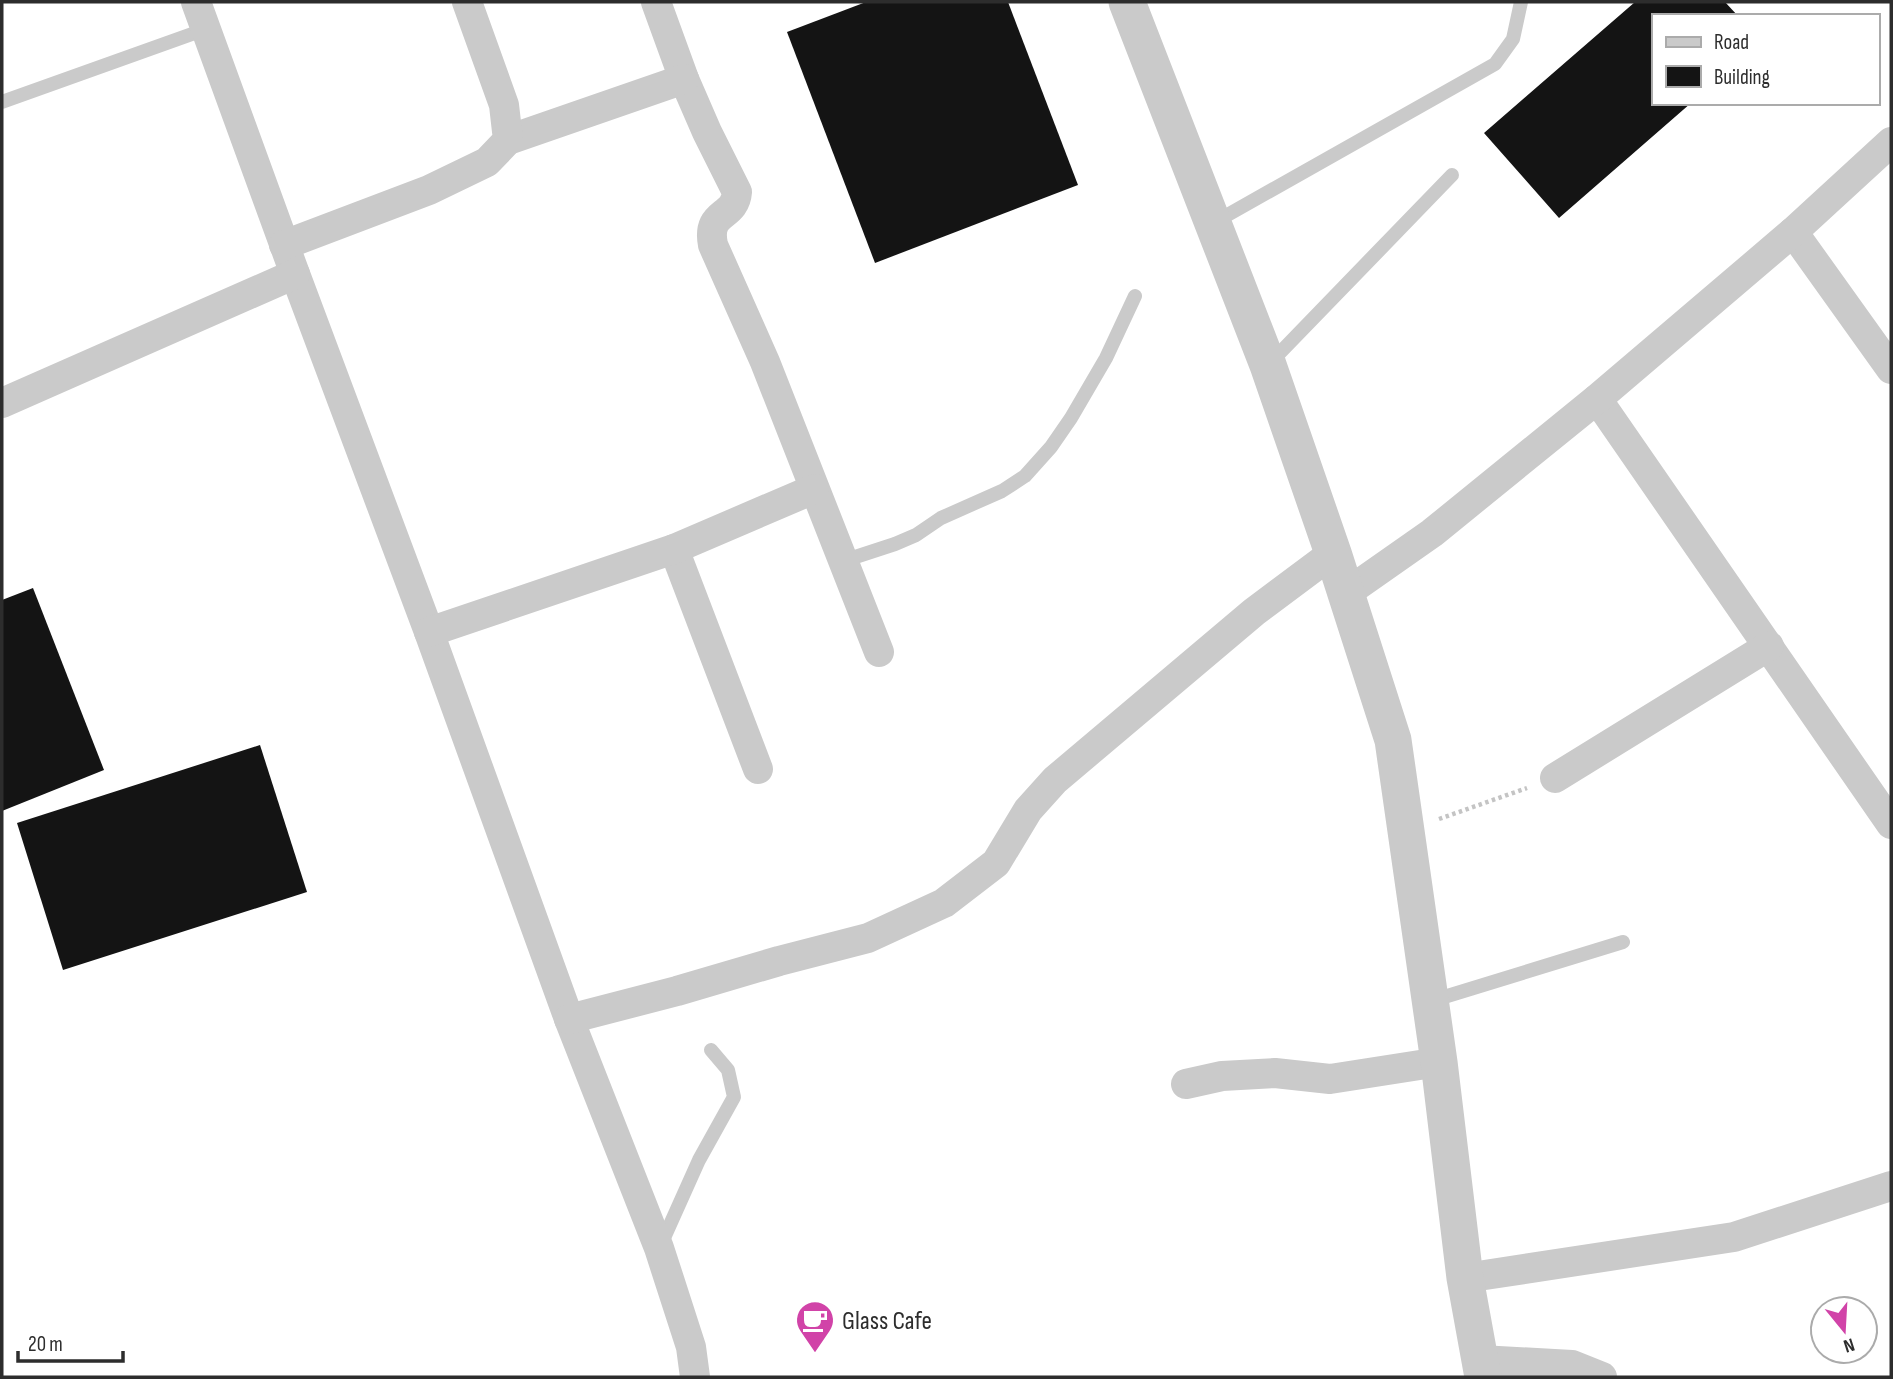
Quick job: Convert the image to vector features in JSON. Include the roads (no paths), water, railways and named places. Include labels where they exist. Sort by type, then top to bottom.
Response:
[{"type":"street","points":[[467,2],[504,105],[508,140]]},
{"type":"street","points":[[656,2],[684,79],[737,192],[736,201],[716,220],[710,232],[713,245],[765,362],[879,652]]},
{"type":"street","points":[[1132,3],[1212,224],[1268,365],[1333,553],[1393,740],[1439,1062],[1465,1278],[1482,1369],[1572,1365],[1602,1377]]},
{"type":"street","points":[[201,15],[569,1019],[659,1248],[691,1348],[695,1377]]},
{"type":"street","points":[[284,245],[429,190],[487,162],[508,140],[684,79]]},
{"type":"street","points":[[1345,594],[1432,533],[1597,399],[1793,232],[1891,142]]},
{"type":"street","points":[[1793,232],[1891,369]]},
{"type":"street","points":[[2,403],[295,274]]},
{"type":"street","points":[[1597,399],[1891,824]]},
{"type":"street","points":[[429,632],[674,549],[814,489]]},
{"type":"street","points":[[674,549],[758,769]]},
{"type":"street","points":[[569,1019],[868,938],[944,903],[996,863],[1028,810],[1055,780],[1254,612],[1333,553]]},
{"type":"street","points":[[1555,778],[1769,646]]},
{"type":"street","points":[[1186,1084],[1222,1076],[1275,1073],[1330,1079],[1439,1062]]},
{"type":"street","points":[[1465,1278],[1734,1237],[1891,1186]]},
{"type":"lane","points":[[1212,224],[1495,64],[1513,39],[1521,2]]},
{"type":"lane","points":[[2,102],[201,15]]},
{"type":"lane","points":[[1268,365],[1452,175]]},
{"type":"lane","points":[[843,561],[916,535],[941,518],[1002,491],[1025,476],[1051,447],[1071,418],[1106,358],[1135,296]]},
{"type":"lane","points":[[1429,1002],[1623,942]]},
{"type":"lane","points":[[659,1248],[699,1160],[734,1097],[728,1070],[711,1050]]},
{"type":"place","name":"Glass Cafe","points":[[815,1354]]}]
